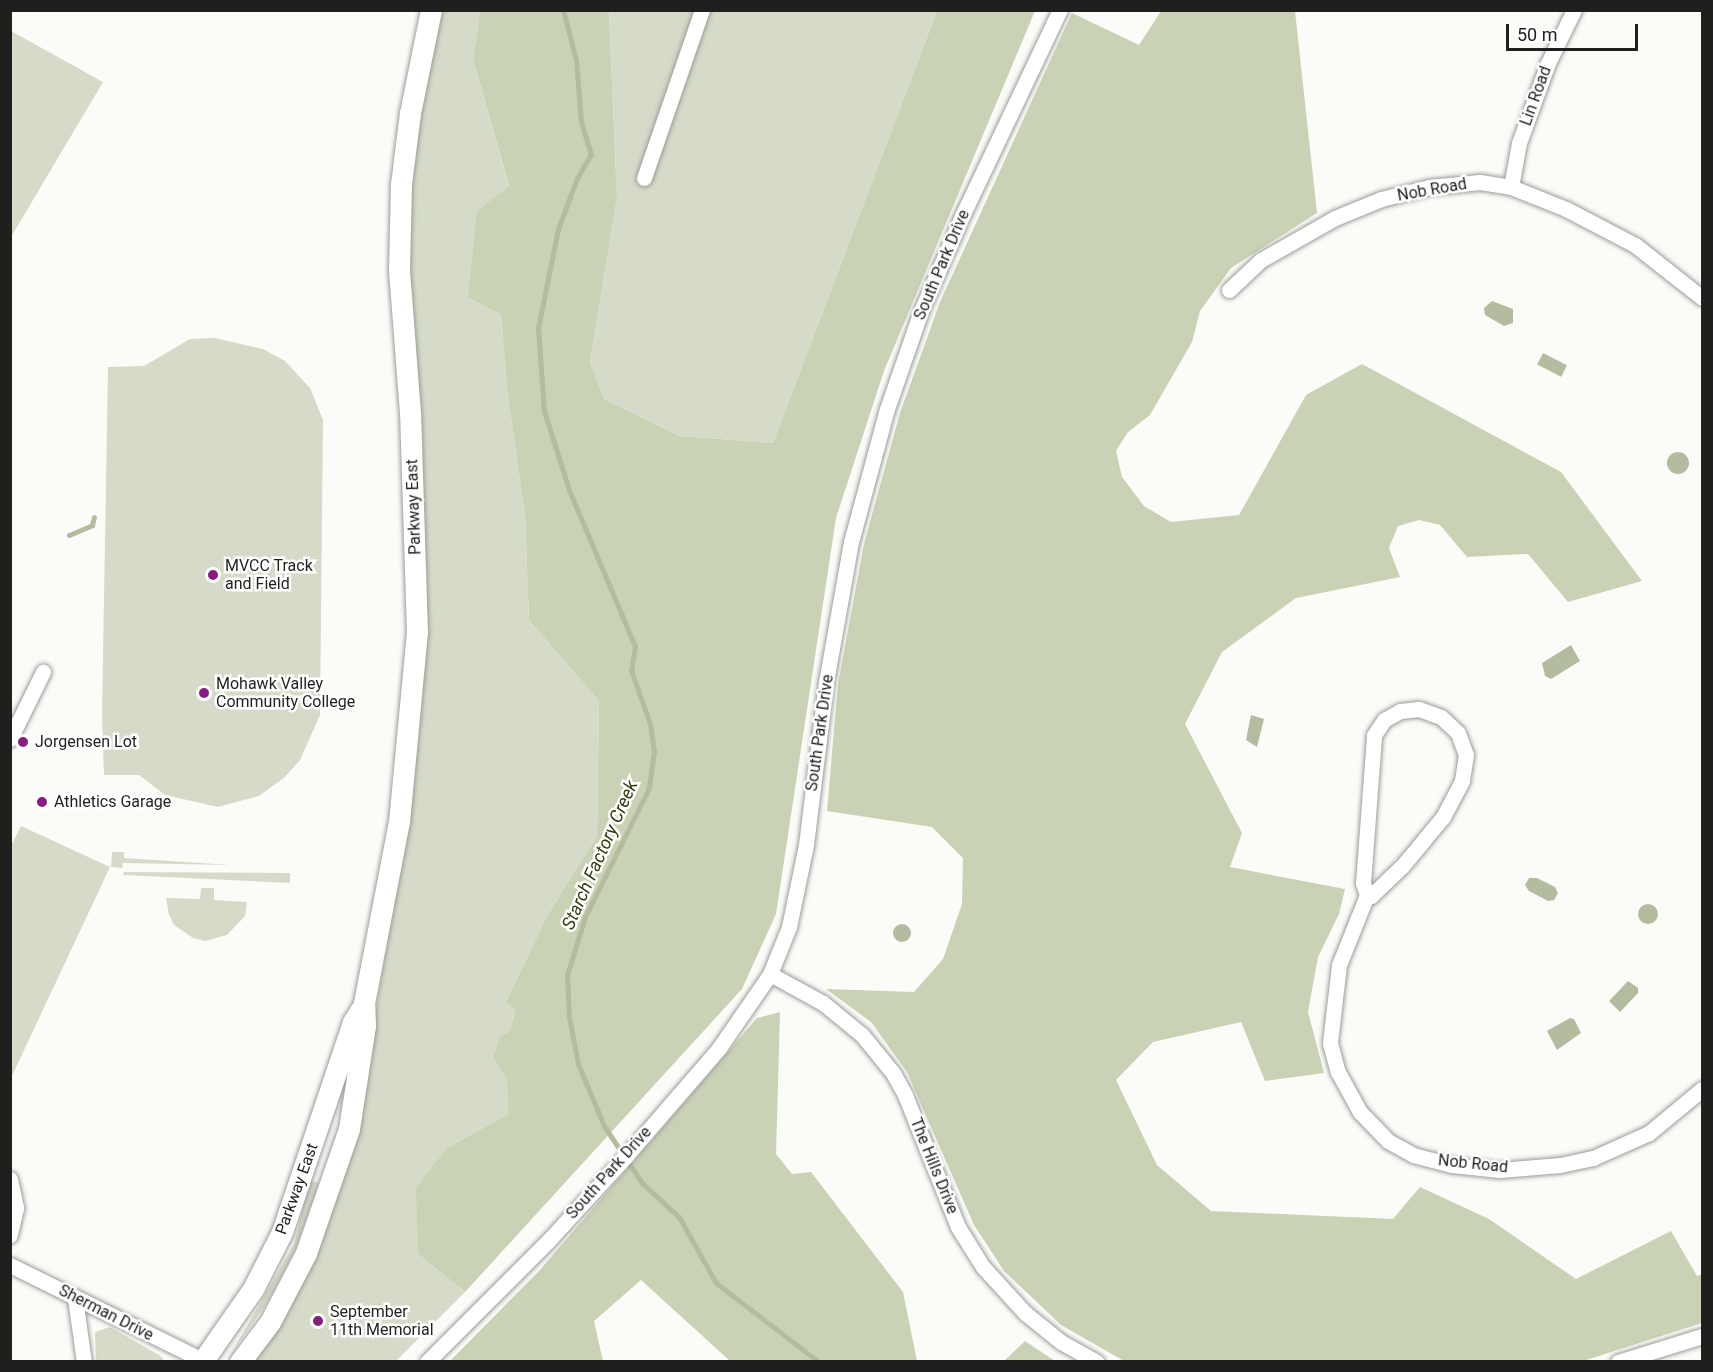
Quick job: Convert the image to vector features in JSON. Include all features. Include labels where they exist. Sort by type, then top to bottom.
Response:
[{"type":"street","name":"Parkway East","points":[[240,1362],[275,1312],[306,1253],[329,1194],[349,1129],[365,1026],[364,1003],[399,822],[413,699],[416,556],[411,413],[399,271],[401,184],[410,113],[430,10]]},
{"type":"street","points":[[644,178],[702,10]]},
{"type":"street","name":"South Park Drive","points":[[427,1362],[549,1240],[624,1157],[719,1048],[770,974],[789,927],[806,845],[826,682],[851,542],[887,409],[921,311],[963,214],[1060,10]]},
{"type":"street","name":"Lin Road","points":[[1511,187],[1519,143],[1548,63],[1574,10]]},
{"type":"street","name":"Nob Road","points":[[1229,290],[1243,273],[1301,236],[1381,199],[1430,187],[1470,183],[1511,187],[1566,209],[1635,245],[1702,298]]},
{"type":"street","points":[[10,739],[43,672]]},
{"type":"street","name":"Nob Road","points":[[1367,895],[1371,896],[1401,867],[1424,840],[1443,817],[1462,781],[1466,755],[1458,733],[1441,717],[1419,709],[1400,711],[1384,720],[1374,735],[1364,884],[1367,895],[1339,965],[1330,1043],[1338,1072],[1360,1112],[1388,1141],[1413,1155],[1452,1166],[1500,1170],[1560,1165],[1593,1158],[1648,1133],[1702,1089]]},
{"type":"street","name":"The Hills Drive","points":[[770,974],[823,1003],[862,1035],[893,1073],[905,1095],[958,1227],[983,1267],[1025,1313],[1061,1342],[1096,1362]]},
{"type":"street","name":"Parkway East","points":[[204,1361],[253,1289],[282,1232],[353,1022],[364,1003]]},
{"type":"street","points":[[10,1179],[16,1208],[10,1235]]},
{"type":"street","name":"Sherman Drive","points":[[10,1265],[204,1361]]},
{"type":"street","points":[[75,1298],[84,1362]]},
{"type":"street","points":[[1618,1362],[1702,1336]]},
{"type":"shaded area","points":[[440,11],[480,11],[473,59],[509,187],[501,314],[507,389],[525,516],[529,620],[599,701],[597,836],[547,916],[506,1002],[515,1009],[510,1031],[499,1039],[493,1058],[507,1080],[508,1114],[447,1148],[418,1254],[465,1292],[396,1361],[254,1362],[316,1255],[351,1156],[409,815],[419,739],[427,578],[409,275],[410,200],[422,95]]},
{"type":"shaded area","points":[[480,11],[609,11],[617,198],[590,363],[604,399],[680,436],[773,443],[937,11],[1035,11],[884,371],[836,518],[776,914],[742,989],[465,1292],[418,1254],[416,1188],[447,1148],[508,1114],[507,1080],[493,1058],[499,1038],[510,1031],[515,1010],[506,1002],[547,916],[597,836],[599,701],[529,620],[525,516],[507,389],[501,314],[468,297],[477,211],[509,186],[473,59]]},
{"type":"shaded area","points":[[609,11],[937,11],[773,443],[680,436],[604,399],[590,364],[617,198]]},
{"type":"shaded area","points":[[1161,11],[1295,11],[1317,213],[1231,268],[1200,311],[1192,342],[1150,415],[1128,432],[1116,451],[1122,477],[1144,506],[1171,522],[1239,515],[1306,395],[1362,364],[1561,472],[1642,581],[1568,602],[1528,554],[1467,557],[1440,525],[1419,520],[1398,526],[1389,548],[1400,577],[1296,598],[1222,652],[1185,724],[1242,833],[1230,867],[1345,889],[1339,914],[1318,957],[1308,1012],[1324,1073],[1265,1081],[1241,1022],[1153,1042],[1116,1080],[1157,1165],[1211,1211],[1393,1219],[1420,1187],[1489,1219],[1576,1279],[1671,1231],[1697,1276],[1702,1274],[1702,1323],[1583,1361],[1124,1361],[1061,1325],[1004,1271],[974,1225],[907,1072],[871,1022],[826,989],[914,992],[943,959],[962,904],[963,858],[932,827],[827,811],[838,684],[864,544],[900,413],[940,302],[1072,13],[1139,45]]},
{"type":"shaded area","points":[[11,31],[103,82],[11,237]]},
{"type":"shaded area","points":[[1492,301],[1513,309],[1513,323],[1504,326],[1485,315],[1484,308]]},
{"type":"shaded area","name":"MVCC Track and Field","points":[[215,338],[263,349],[285,361],[310,388],[323,420],[320,715],[300,760],[285,777],[259,796],[218,807],[165,795],[139,775],[104,775],[102,714],[108,367],[144,366],[190,339]]},
{"type":"shaded area","points":[[1543,353],[1567,365],[1561,377],[1537,365]]},
{"type":"shaded area","points":[[1678,452],[1686,455],[1689,463],[1686,471],[1678,474],[1670,471],[1667,463],[1670,455]]},
{"type":"shaded area","points":[[1571,645],[1580,661],[1551,679],[1545,676],[1542,663]]},
{"type":"shaded area","points":[[1251,715],[1264,719],[1257,747],[1246,740]]},
{"type":"shaded area","points":[[21,826],[110,867],[11,1078],[10,848]]},
{"type":"shaded area","points":[[112,852],[124,852],[124,858],[231,865],[123,863],[122,868],[111,867]]},
{"type":"shaded area","points":[[124,872],[290,873],[290,883],[123,875]]},
{"type":"shaded area","points":[[1529,878],[1537,878],[1555,887],[1558,893],[1554,900],[1548,901],[1529,891],[1525,885]]},
{"type":"shaded area","points":[[201,888],[214,888],[214,900],[247,902],[245,916],[227,935],[205,941],[193,938],[174,925],[169,915],[166,898],[200,899]]},
{"type":"shaded area","points":[[1648,904],[1655,907],[1658,914],[1655,921],[1648,924],[1641,921],[1638,914],[1641,907]]},
{"type":"shaded area","points":[[898,924],[906,924],[911,929],[909,940],[898,942],[893,937],[893,929]]},
{"type":"shaded area","points":[[1628,981],[1638,988],[1638,993],[1620,1012],[1609,1001]]},
{"type":"shaded area","points":[[780,1012],[776,1154],[792,1174],[811,1172],[903,1292],[917,1361],[730,1361],[641,1280],[594,1321],[603,1361],[450,1361],[539,1271],[757,1018]]},
{"type":"shaded area","points":[[1570,1018],[1574,1019],[1581,1033],[1557,1050],[1547,1031]]},
{"type":"shaded area","points":[[310,1180],[319,1183],[296,1248],[267,1303],[232,1352],[294,1244]]},
{"type":"shaded area","points":[[110,1327],[159,1355],[165,1361],[96,1361],[95,1332]]},
{"type":"shaded area","points":[[1025,1341],[1055,1361],[1004,1361]]},
{"type":"waterway","name":"Starch Factory Creek","points":[[563,10],[576,60],[581,122],[591,154],[577,178],[558,229],[538,328],[544,411],[569,490],[635,646],[631,670],[650,724],[654,751],[649,788],[585,917],[567,975],[569,1017],[578,1064],[604,1126],[642,1183],[679,1217],[716,1283],[819,1362]]},
{"type":"waterway","points":[[69,535],[92,525],[94,517]]},
{"type":"place","name":"MVCC Track and Field","points":[[213,575]]},
{"type":"place","name":"Mohawk Valley Community College","points":[[204,693]]},
{"type":"place","name":"Jorgensen Lot","points":[[23,742]]},
{"type":"place","name":"Athletics Garage","points":[[42,802]]},
{"type":"place","name":"September 11th Memorial","points":[[318,1321]]}]
